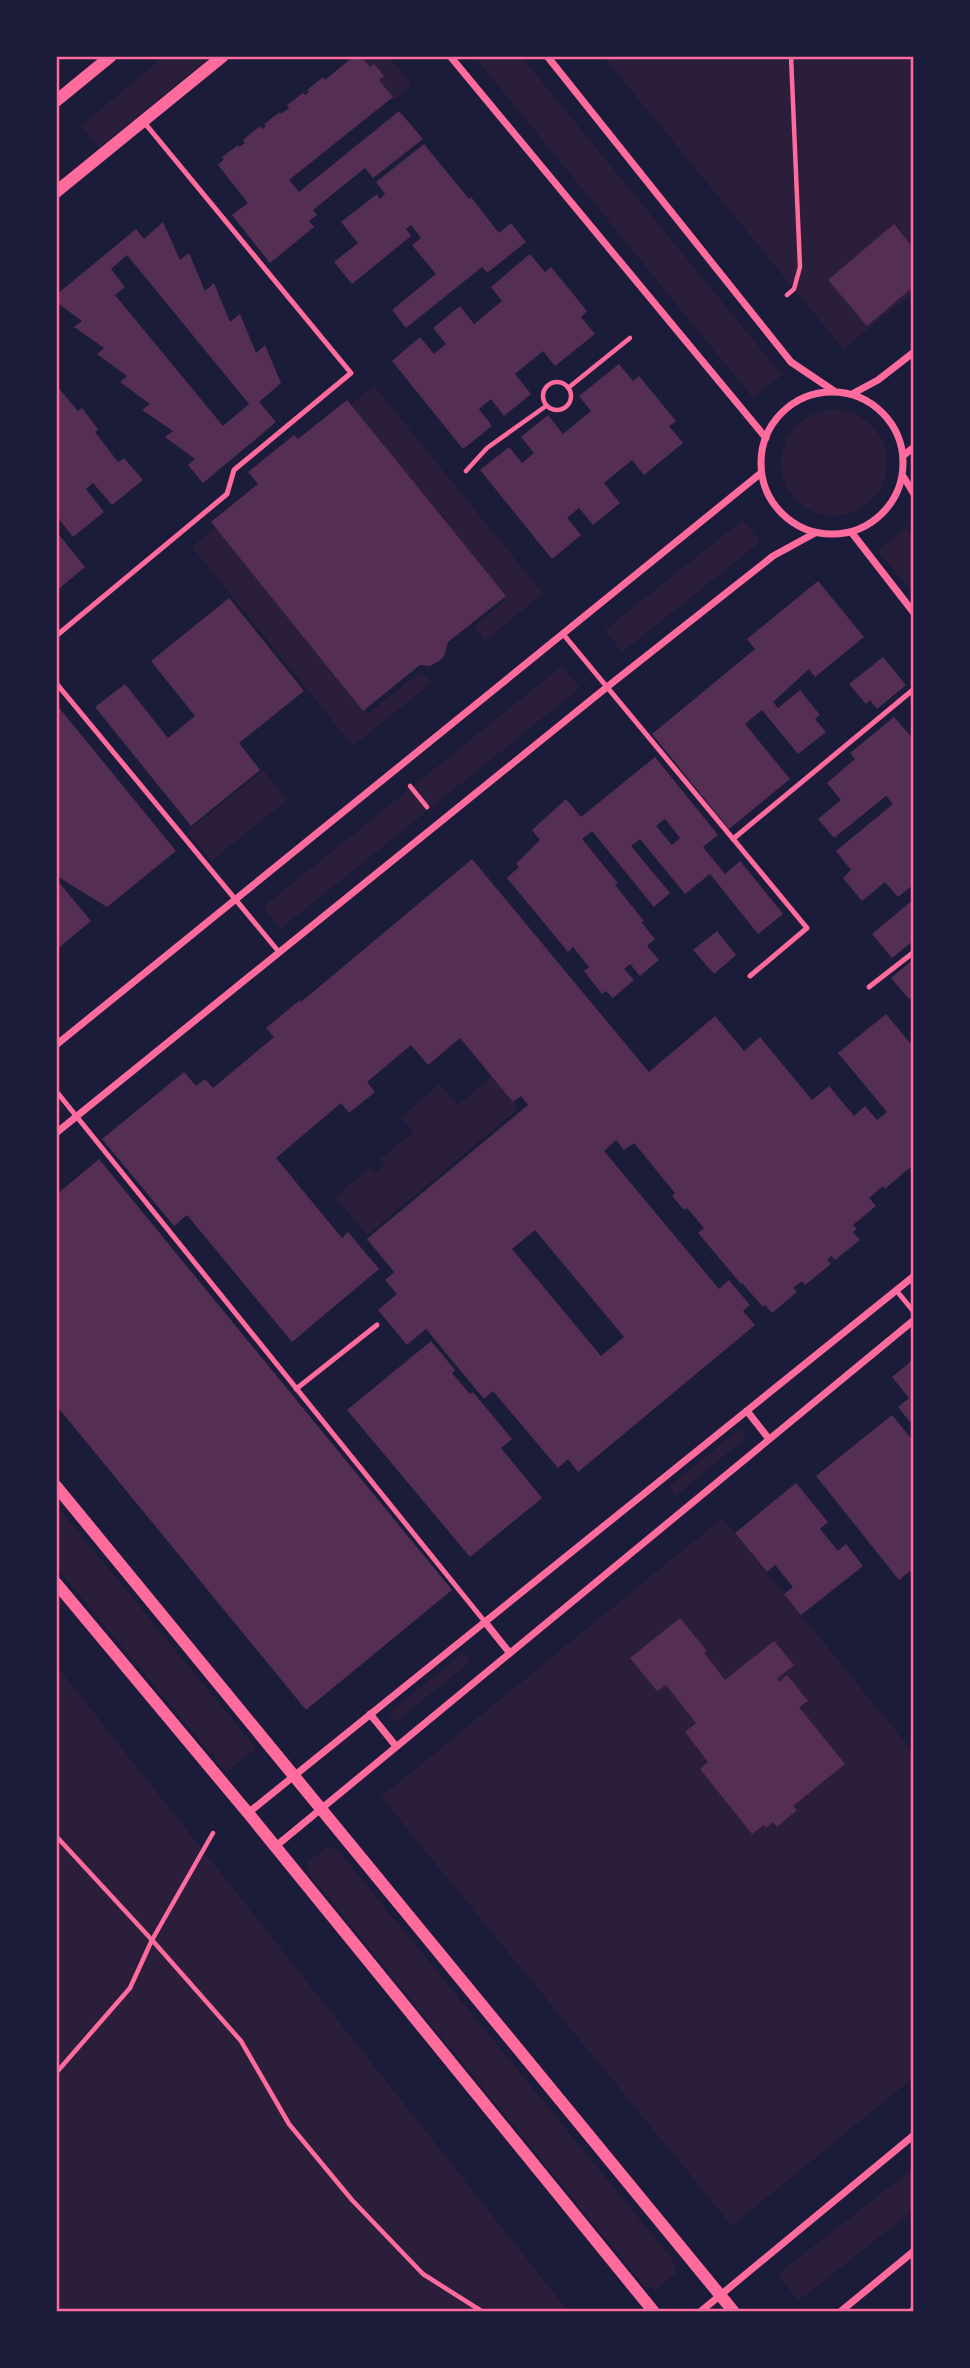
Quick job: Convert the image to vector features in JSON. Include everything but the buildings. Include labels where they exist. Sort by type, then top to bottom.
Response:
[{"type":"street","points":[[56,101],[111,56]]},
{"type":"street","points":[[58,188],[223,56]]},
{"type":"street","points":[[450,56],[765,438]]},
{"type":"street","points":[[547,56],[791,362],[834,391]]},
{"type":"street","points":[[852,394],[878,380],[914,352]]},
{"type":"street","points":[[834,391],[852,394],[872,403],[887,417],[898,435],[904,455],[903,476],[897,495],[886,512],[852,533],[815,533],[796,525],[779,512],[767,494],[761,473],[765,438],[776,419],[792,404],[812,394],[834,391]]},
{"type":"street","points":[[904,455],[914,447]]},
{"type":"street","points":[[56,1045],[761,473]]},
{"type":"street","points":[[903,476],[914,494]]},
{"type":"street","points":[[56,1133],[607,687],[773,556],[815,533]]},
{"type":"street","points":[[852,533],[914,613]]},
{"type":"street","points":[[248,1813],[914,1276]]},
{"type":"street","points":[[275,1846],[914,1320]]},
{"type":"street","points":[[747,1410],[769,1439]]},
{"type":"street","points":[[56,1486],[734,2312]]},
{"type":"street","points":[[56,1583],[248,1813],[654,2312]]},
{"type":"street","points":[[485,1622],[509,1652]]},
{"type":"street","points":[[370,1714],[395,1745]]},
{"type":"street","points":[[700,2312],[914,2135]]},
{"type":"street","points":[[840,2312],[914,2251]]},
{"type":"lane","points":[[56,636],[227,494],[234,470],[351,373],[143,121]]},
{"type":"lane","points":[[563,634],[807,928],[750,976]]},
{"type":"lane","points":[[56,683],[279,952]]},
{"type":"lane","points":[[733,839],[914,689]]},
{"type":"lane","points":[[869,987],[914,951]]},
{"type":"lane","points":[[56,1091],[485,1622]]},
{"type":"lane","points":[[896,1290],[914,1312]]},
{"type":"lane","points":[[296,1389],[377,1325]]},
{"type":"path","points":[[787,295],[794,289],[800,267],[791,56]]},
{"type":"path","points":[[568,388],[630,338]]},
{"type":"path","points":[[560,383],[568,388],[571,397],[564,408],[555,410],[546,406],[543,397],[548,385],[560,383]]},
{"type":"path","points":[[466,471],[486,448],[546,406]]},
{"type":"path","points":[[396,769],[440,822]]},
{"type":"path","points":[[56,2073],[130,1988],[152,1940],[213,1833]]},
{"type":"path","points":[[56,1836],[241,2041],[289,2124],[352,2200],[423,2274],[483,2312]]},
{"type":"path","points":[[909,2312],[914,2308]]},
{"type":"shaded area","points":[[165,56],[211,56],[99,148],[81,126]]},
{"type":"shaded area","points":[[359,56],[388,56],[412,85],[395,99]]},
{"type":"shaded area","points":[[474,56],[521,56],[782,375],[753,398]]},
{"type":"shaded area","points":[[603,56],[914,56],[914,292],[843,349]]},
{"type":"shaded area","points":[[374,386],[543,593],[485,641],[474,626],[506,600],[349,406]]},
{"type":"shaded area","points":[[834,410],[854,414],[871,426],[883,443],[887,463],[883,483],[871,500],[854,512],[834,516],[814,512],[797,500],[785,483],[781,463],[785,443],[797,426],[814,414]]},
{"type":"shaded area","points":[[743,520],[760,542],[622,652],[605,630]]},
{"type":"shaded area","points":[[217,526],[369,713],[422,671],[431,683],[353,746],[192,547]]},
{"type":"shaded area","points":[[907,527],[914,536],[914,594],[878,551]]},
{"type":"shaded area","points":[[562,666],[580,688],[280,929],[263,907]]},
{"type":"shaded area","points":[[263,770],[287,800],[211,861],[187,832]]},
{"type":"shaded area","points":[[492,1076],[519,1108],[367,1235],[335,1197],[371,1167],[376,1173],[385,1165],[380,1159],[413,1132],[401,1117],[440,1084],[458,1105]]},
{"type":"shaded area","points":[[739,1429],[746,1438],[675,1496],[669,1487]]},
{"type":"shaded area","points":[[56,1505],[256,1748],[226,1772],[56,1567]]},
{"type":"shaded area","points":[[722,1518],[914,1753],[914,2077],[732,2226],[381,1797]]},
{"type":"shaded area","points":[[464,1652],[471,1661],[396,1722],[389,1713]]},
{"type":"shaded area","points":[[56,1665],[569,2312],[56,2312]]},
{"type":"shaded area","points":[[328,1847],[336,1848],[673,2260],[676,2273],[656,2289],[644,2286],[309,1874],[307,1862]]},
{"type":"shaded area","points":[[914,2168],[914,2210],[798,2301],[778,2274]]}]
